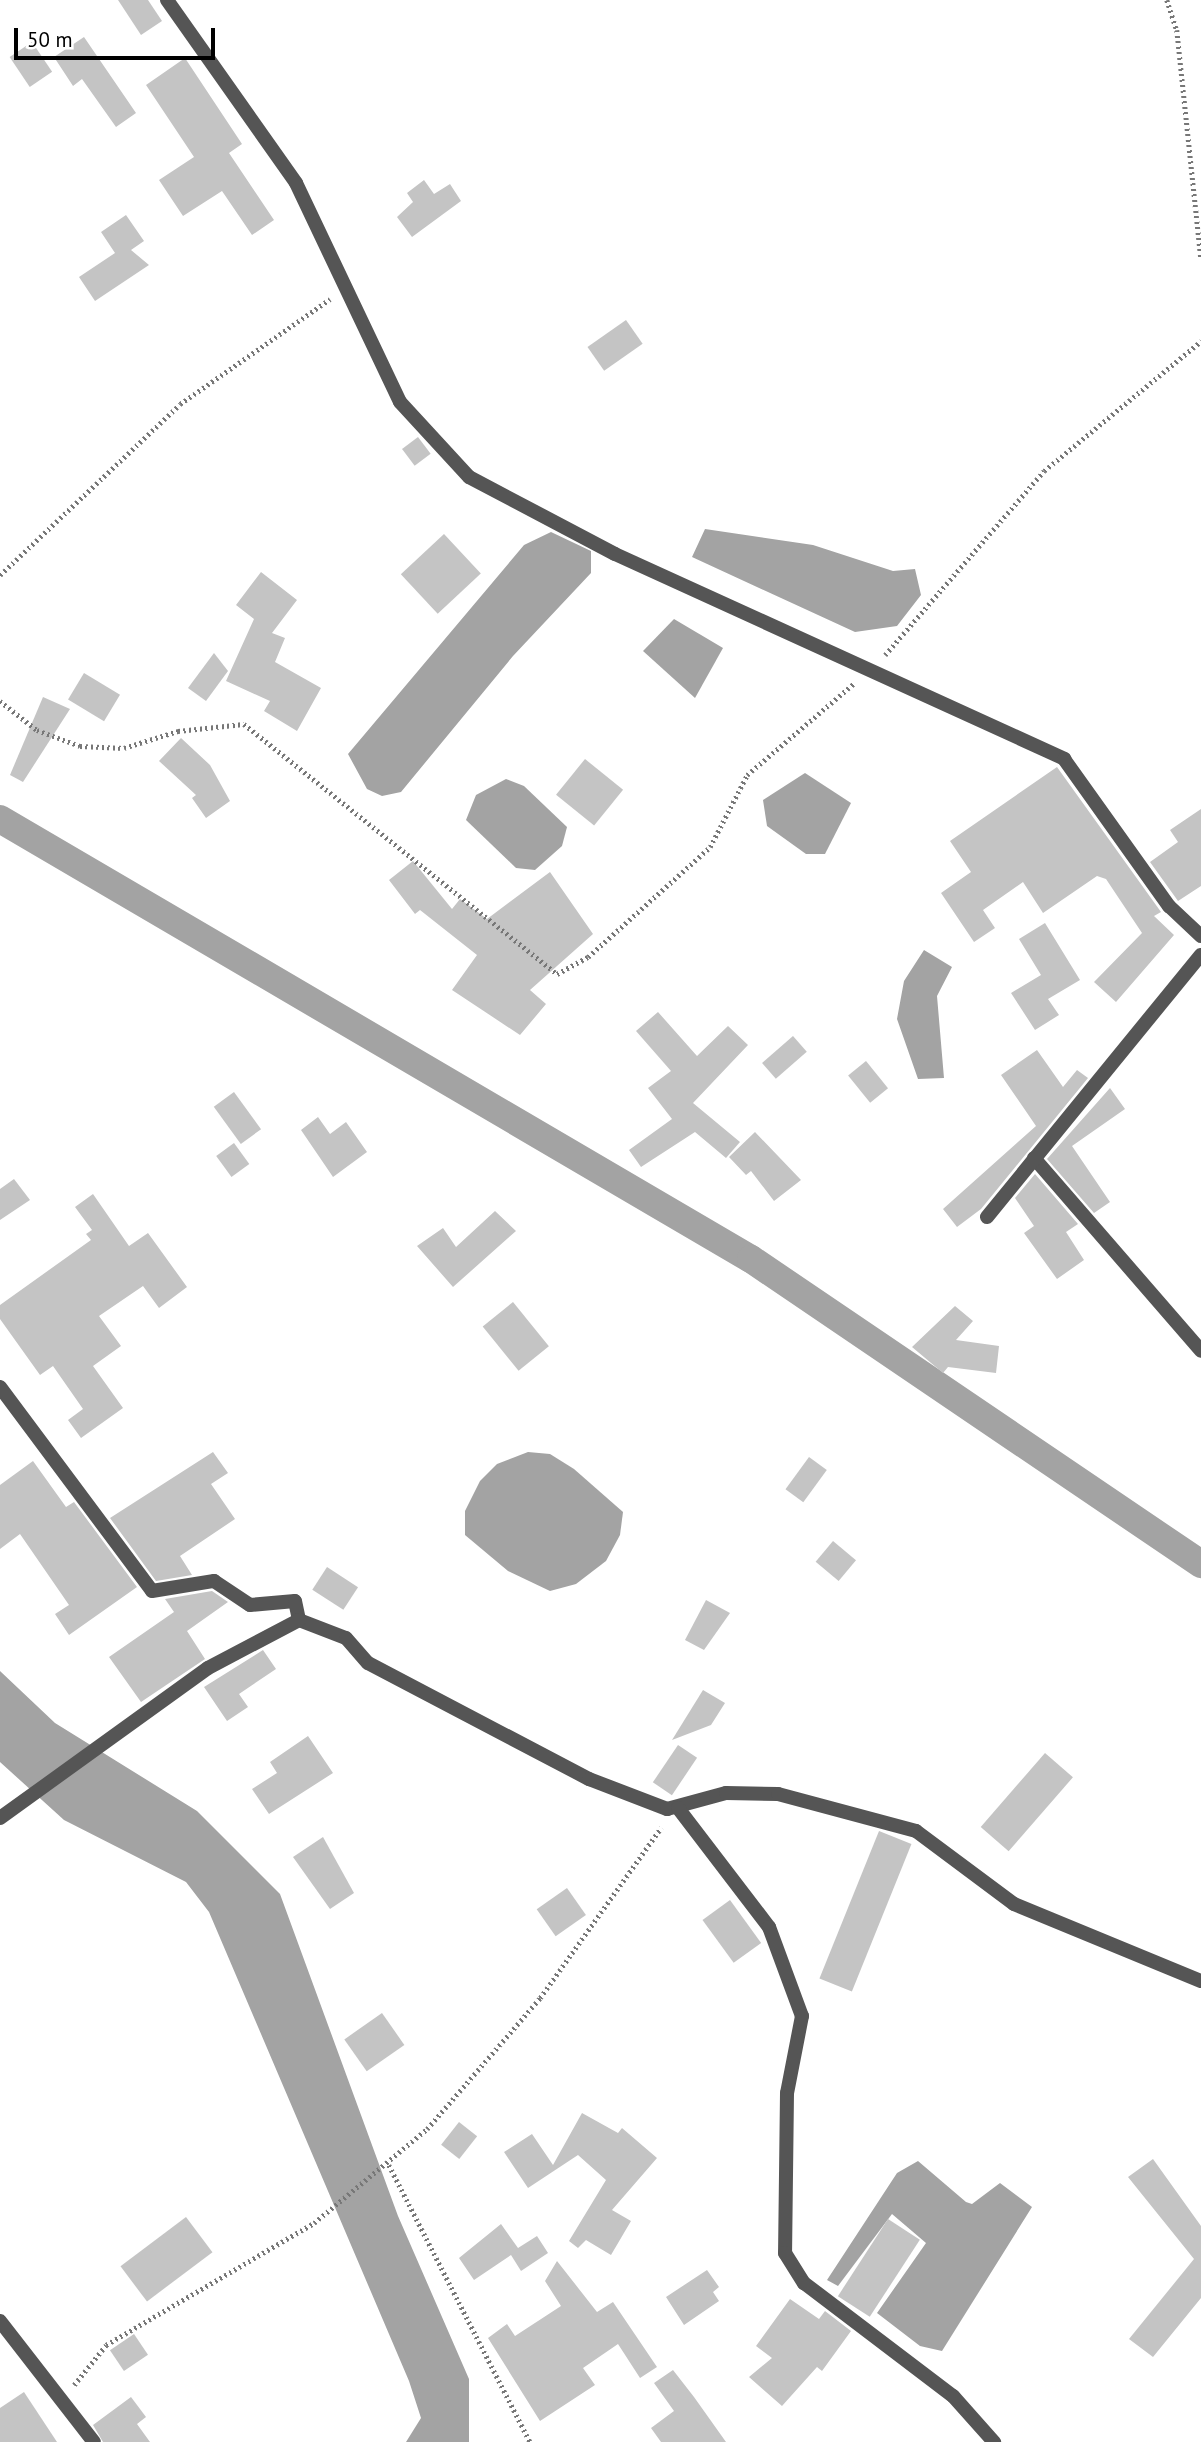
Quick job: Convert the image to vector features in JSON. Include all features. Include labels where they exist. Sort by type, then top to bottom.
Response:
[{"type":"street","points":[[167,0],[296,183],[348,286],[400,402],[469,477],[615,554],[874,667],[1064,759],[1169,906],[1201,936]]},
{"type":"street","points":[[987,1217],[1201,955]]},
{"type":"street","points":[[1034,1158],[1201,1351]]},
{"type":"street","points":[[0,1387],[79,1486],[144,1585],[161,1593],[214,1581],[250,1605],[295,1601],[299,1620]]},
{"type":"street","points":[[4,1815],[208,1668],[299,1620],[346,1638],[368,1663],[589,1779],[677,1808],[769,1927],[802,2016],[787,2093],[785,2253],[804,2283],[953,2396],[993,2442]]},
{"type":"street","points":[[677,1808],[726,1793],[755,1793],[814,1801],[900,1825],[1014,1904],[1201,1981]]},
{"type":"street","points":[[0,2321],[94,2442]]},
{"type":"path","points":[[1167,0],[1177,30],[1201,259]]},
{"type":"path","points":[[0,575],[180,404],[348,286]]},
{"type":"path","points":[[0,701],[37,730],[80,746],[124,748],[178,731],[244,724],[557,974],[589,957],[710,847],[747,775],[874,667],[1044,471],[1201,341]]},
{"type":"path","points":[[60,2397],[106,2345],[314,2222],[389,2165],[476,2076],[540,1998],[677,1808]]},
{"type":"path","points":[[389,2165],[530,2442]]},
{"type":"shaded area","points":[[705,529],[813,545],[893,571],[915,569],[921,595],[897,626],[855,632],[692,557]]},
{"type":"shaded area","points":[[551,532],[591,551],[591,573],[513,656],[401,792],[382,796],[367,789],[348,754],[524,545]]},
{"type":"shaded area","points":[[674,619],[723,648],[695,698],[643,651]]},
{"type":"shaded area","points":[[805,773],[851,803],[825,854],[806,854],[767,826],[763,800]]},
{"type":"shaded area","points":[[506,779],[524,786],[567,827],[562,846],[535,870],[516,868],[466,820],[476,795]]},
{"type":"shaded area","points":[[924,950],[952,967],[937,996],[944,1078],[918,1079],[897,1019],[904,981]]},
{"type":"shaded area","points":[[528,1452],[550,1454],[574,1469],[623,1512],[620,1535],[606,1561],[576,1584],[550,1591],[508,1571],[465,1535],[465,1511],[480,1481],[497,1464]]},
{"type":"shaded area","points":[[0,1671],[55,1723],[197,1811],[280,1894],[398,2216],[469,2379],[469,2442],[406,2442],[421,2418],[409,2381],[209,1912],[186,1882],[64,1820],[0,1762]]},
{"type":"shaded area","points":[[918,2161],[966,2202],[972,2204],[1000,2183],[1032,2207],[942,2351],[920,2346],[877,2313],[926,2243],[892,2214],[838,2286],[827,2280],[897,2173]]},
{"type":"building","points":[[118,0],[148,0],[162,21],[141,35]]},
{"type":"building","points":[[84,37],[136,113],[116,127],[82,79],[73,86],[54,57]]},
{"type":"building","points":[[32,42],[52,72],[30,87],[10,57]]},
{"type":"building","points":[[185,58],[242,144],[229,153],[274,220],[252,235],[222,191],[183,216],[159,180],[194,157],[146,85]]},
{"type":"building","points":[[424,180],[434,194],[450,184],[461,201],[412,237],[397,217],[413,202],[407,193]]},
{"type":"building","points":[[126,215],[144,241],[131,250],[149,265],[95,301],[79,277],[115,253],[101,232]]},
{"type":"building","points":[[626,320],[643,344],[604,371],[587,347]]},
{"type":"building","points":[[418,437],[431,454],[415,466],[402,449]]},
{"type":"building","points":[[444,534],[481,573],[438,614],[401,574]]},
{"type":"building","points":[[261,572],[297,600],[272,633],[285,638],[275,662],[321,688],[297,731],[264,711],[270,701],[226,681],[254,619],[236,605]]},
{"type":"building","points":[[214,653],[228,671],[206,701],[188,688]]},
{"type":"building","points":[[84,673],[120,695],[104,721],[68,700]]},
{"type":"building","points":[[43,697],[70,709],[23,782],[10,775]]},
{"type":"building","points":[[181,738],[210,765],[230,801],[206,818],[192,798],[196,795],[159,761]]},
{"type":"building","points":[[585,759],[623,790],[594,826],[556,795]]},
{"type":"building","points":[[1057,767],[1161,912],[1154,916],[1174,935],[1116,1002],[1094,982],[1142,933],[1106,879],[1097,876],[1043,913],[1023,882],[983,910],[995,928],[974,942],[941,893],[971,872],[950,841]]},
{"type":"building","points":[[1201,809],[1201,886],[1178,901],[1150,862],[1178,842],[1170,830]]},
{"type":"building","points":[[413,861],[452,909],[460,899],[487,919],[550,872],[593,934],[530,990],[546,1004],[520,1035],[452,990],[477,955],[420,910],[415,914],[389,880]]},
{"type":"building","points":[[1045,923],[1080,980],[1048,999],[1059,1015],[1035,1030],[1011,993],[1041,975],[1019,939]]},
{"type":"building","points":[[658,1012],[697,1056],[728,1026],[748,1045],[693,1103],[740,1142],[726,1158],[695,1132],[641,1167],[629,1150],[672,1119],[648,1088],[671,1071],[636,1031]]},
{"type":"building","points":[[793,1036],[807,1052],[776,1079],[762,1063]]},
{"type":"building","points":[[1037,1050],[1063,1087],[1077,1070],[1088,1078],[981,1209],[957,1227],[943,1209],[1036,1126],[1001,1075]]},
{"type":"building","points":[[866,1061],[888,1088],[870,1103],[848,1075]]},
{"type":"building","points":[[1110,1088],[1125,1109],[1072,1146],[1110,1202],[1094,1213],[1047,1159]]},
{"type":"building","points":[[234,1092],[261,1129],[241,1144],[214,1107]]},
{"type":"building","points":[[318,1117],[330,1134],[346,1122],[367,1152],[333,1177],[301,1130]]},
{"type":"building","points":[[755,1132],[801,1180],[774,1201],[751,1171],[746,1175],[729,1157]]},
{"type":"building","points":[[234,1143],[249,1164],[231,1177],[216,1156]]},
{"type":"building","points":[[1035,1174],[1078,1224],[1066,1232],[1084,1260],[1057,1279],[1024,1233],[1034,1226],[1015,1198]]},
{"type":"building","points":[[14,1179],[30,1200],[0,1220],[0,1189]]},
{"type":"building","points":[[93,1194],[129,1246],[148,1233],[187,1287],[159,1308],[143,1286],[99,1316],[121,1346],[93,1366],[123,1408],[81,1438],[68,1420],[83,1409],[53,1366],[40,1375],[0,1319],[0,1305],[91,1240],[86,1234],[92,1230],[75,1207]]},
{"type":"building","points":[[495,1211],[516,1231],[453,1287],[417,1246],[443,1228],[456,1247]]},
{"type":"building","points":[[513,1302],[549,1346],[519,1371],[483,1327]]},
{"type":"building","points":[[955,1306],[973,1321],[956,1340],[999,1346],[996,1373],[948,1367],[943,1373],[912,1347]]},
{"type":"building","points":[[213,1452],[228,1473],[211,1484],[235,1519],[180,1556],[192,1575],[156,1581],[110,1518]]},
{"type":"building","points":[[809,1457],[827,1470],[803,1502],[785,1489]]},
{"type":"building","points":[[33,1461],[66,1507],[74,1502],[137,1587],[69,1635],[55,1614],[69,1605],[20,1534],[0,1549],[0,1485]]},
{"type":"building","points":[[833,1541],[856,1560],[839,1581],[816,1562]]},
{"type":"building","points":[[327,1567],[358,1587],[343,1610],[312,1590]]},
{"type":"building","points":[[212,1591],[228,1602],[187,1631],[205,1659],[141,1702],[109,1657],[174,1612],[165,1599]]},
{"type":"building","points":[[706,1600],[730,1613],[704,1650],[685,1640]]},
{"type":"building","points":[[263,1650],[276,1669],[239,1694],[248,1707],[227,1721],[204,1687]]},
{"type":"building","points":[[703,1690],[725,1703],[711,1725],[672,1740]]},
{"type":"building","points":[[308,1736],[333,1773],[269,1814],[252,1789],[277,1773],[270,1762]]},
{"type":"building","points":[[678,1745],[697,1758],[672,1795],[653,1782]]},
{"type":"building","points":[[1045,1753],[1073,1777],[1009,1851],[981,1827]]},
{"type":"building","points":[[879,1831],[911,1844],[852,1992],[819,1978]]},
{"type":"building","points":[[323,1837],[354,1893],[330,1909],[293,1857]]},
{"type":"building","points":[[567,1888],[586,1915],[556,1936],[537,1909]]},
{"type":"building","points":[[730,1900],[761,1943],[734,1963],[702,1920]]},
{"type":"building","points":[[382,2013],[404,2045],[367,2071],[344,2039]]},
{"type":"building","points":[[582,2113],[618,2133],[622,2128],[657,2158],[612,2210],[631,2221],[611,2255],[586,2240],[578,2248],[569,2241],[606,2180],[578,2155],[528,2188],[504,2152],[532,2134],[553,2165]]},
{"type":"building","points":[[459,2122],[477,2136],[459,2159],[441,2145]]},
{"type":"building","points":[[1153,2159],[1201,2226],[1201,2298],[1153,2357],[1129,2339],[1194,2259],[1128,2177]]},
{"type":"building","points":[[186,2217],[212,2252],[147,2301],[121,2266]]},
{"type":"building","points":[[888,2219],[920,2240],[870,2317],[838,2296]]},
{"type":"building","points":[[501,2224],[518,2248],[537,2236],[548,2253],[521,2271],[511,2255],[474,2280],[459,2258]]},
{"type":"building","points":[[557,2261],[597,2312],[613,2302],[657,2367],[640,2378],[618,2344],[583,2368],[595,2385],[540,2421],[488,2338],[507,2324],[515,2336],[561,2306],[545,2281]]},
{"type":"building","points":[[707,2270],[719,2287],[713,2292],[719,2301],[684,2325],[666,2297]]},
{"type":"building","points":[[790,2299],[819,2319],[825,2311],[851,2331],[822,2371],[817,2367],[782,2406],[749,2377],[772,2358],[756,2346]]},
{"type":"building","points":[[134,2334],[148,2355],[124,2371],[110,2350]]},
{"type":"building","points":[[673,2370],[726,2442],[661,2442],[651,2428],[674,2411],[654,2383]]},
{"type":"building","points":[[24,2392],[57,2442],[0,2442],[0,2408]]},
{"type":"building","points":[[131,2397],[146,2417],[137,2424],[150,2442],[103,2442],[93,2425]]},
{"type":"waterway","points":[[0,819],[751,1259],[1201,1564]]}]
